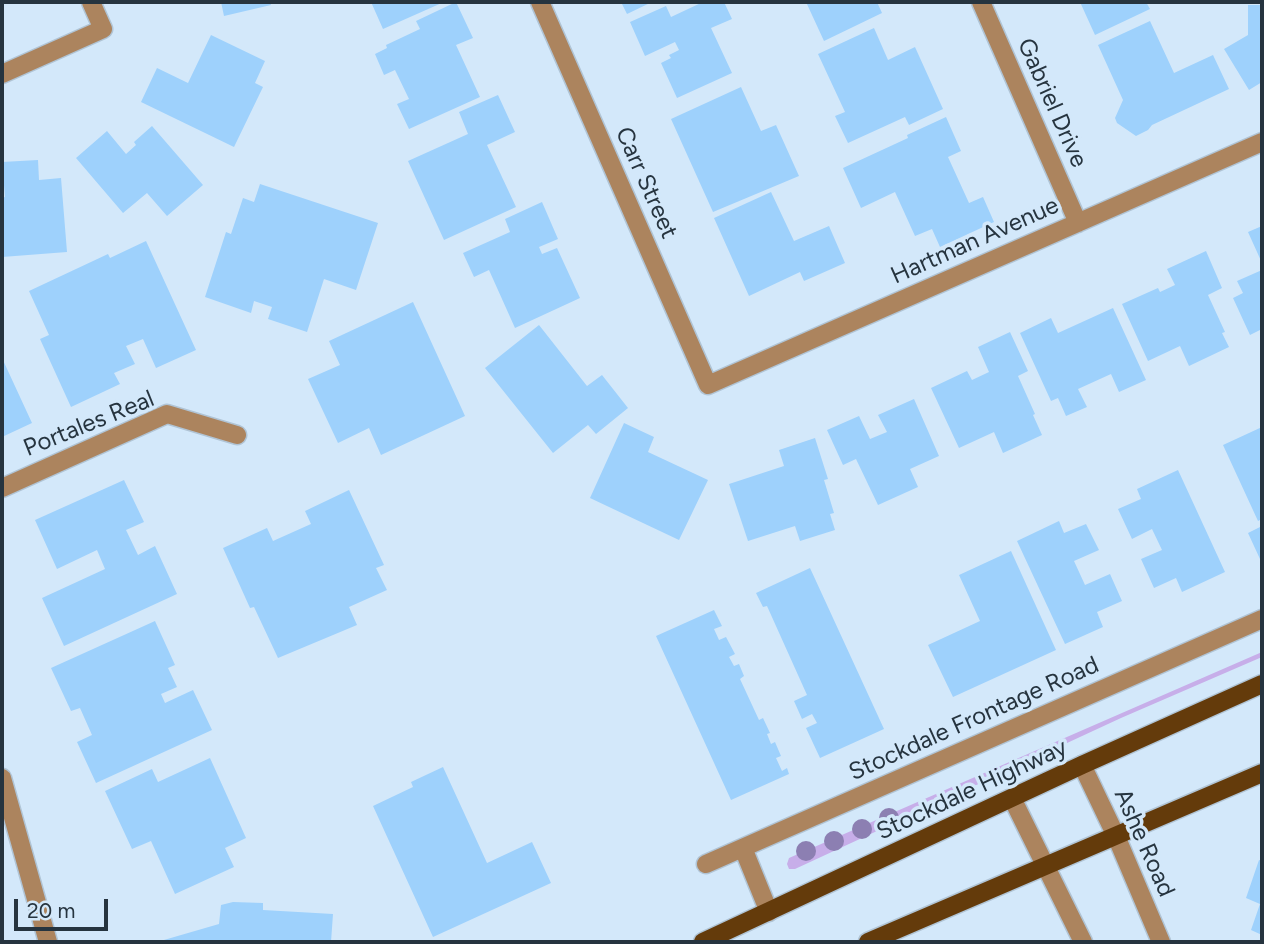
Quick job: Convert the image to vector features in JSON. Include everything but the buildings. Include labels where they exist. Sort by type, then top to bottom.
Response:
[{"type":"main road","name":"Stockdale Highway","points":[[703,942],[1262,684]]},
{"type":"main road","points":[[868,942],[1262,773]]},
{"type":"street","points":[[2,74],[103,29],[91,2]]},
{"type":"street","name":"Carr Street","points":[[540,2],[708,385]]},
{"type":"street","name":"Gabriel Drive","points":[[981,2],[1078,223]]},
{"type":"street","name":"Hartman Avenue","points":[[708,385],[1262,142]]},
{"type":"street","name":"Portales Real","points":[[2,488],[167,414],[237,435]]},
{"type":"street","name":"Stockdale Frontage Road","points":[[706,864],[1262,620]]},
{"type":"street","name":"Ashe Road","points":[[1082,765],[1116,836],[1161,942]]},
{"type":"street","points":[[2,779],[48,942]]},
{"type":"street","points":[[1012,798],[1083,942]]},
{"type":"street","points":[[743,848],[769,912]]},
{"type":"shaded area","points":[[1262,652],[1262,657],[1121,718],[795,869],[789,869],[789,858]]}]
